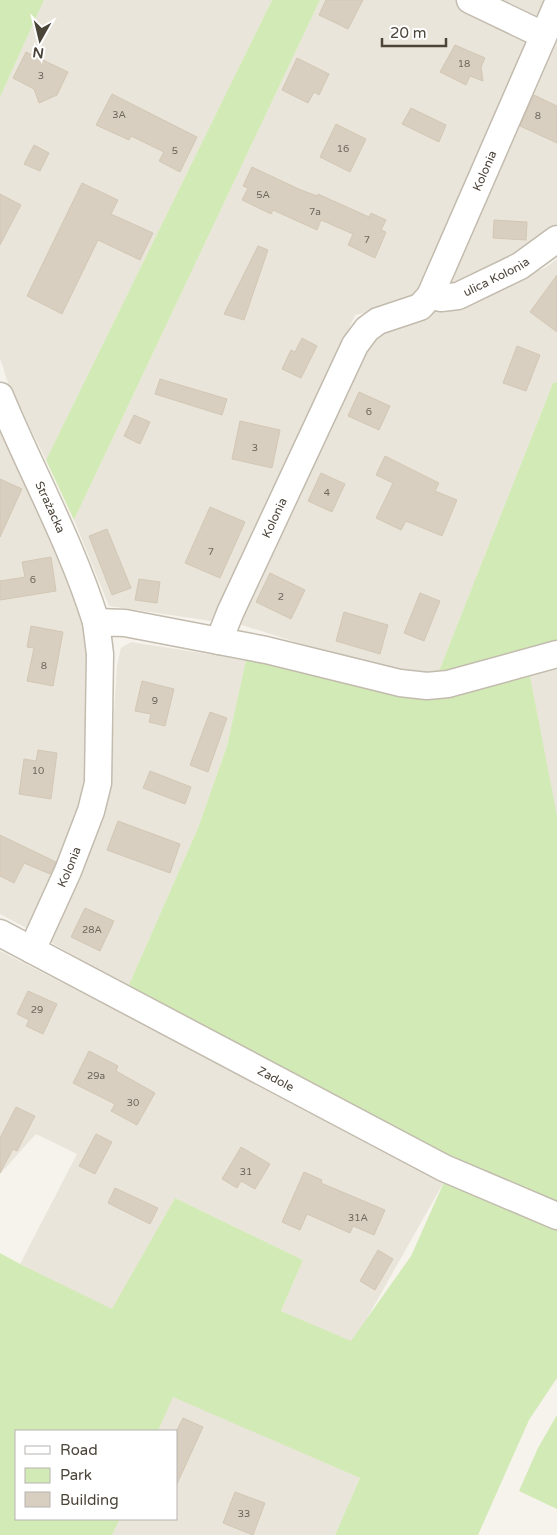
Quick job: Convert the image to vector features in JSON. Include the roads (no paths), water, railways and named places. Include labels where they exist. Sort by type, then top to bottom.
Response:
[{"type":"street","points":[[470,0],[543,35]]},
{"type":"street","name":"Kolonia","points":[[219,641],[230,613],[355,345],[367,330],[378,321],[420,307],[430,296],[557,5]]},
{"type":"street","name":"ulica Kolonia","points":[[430,296],[441,298],[458,296],[520,266],[557,239]]},
{"type":"street","name":"Strażacka","points":[[0,396],[20,446],[84,583],[96,622]]},
{"type":"street","points":[[96,622],[125,623],[266,650],[400,683],[427,686],[448,684],[557,654]]},
{"type":"street","name":"Kolonia","points":[[32,950],[42,932],[68,871],[91,811],[98,783],[100,654],[96,622]]},
{"type":"street","name":"Zadole","points":[[0,933],[444,1168],[557,1216]]}]
